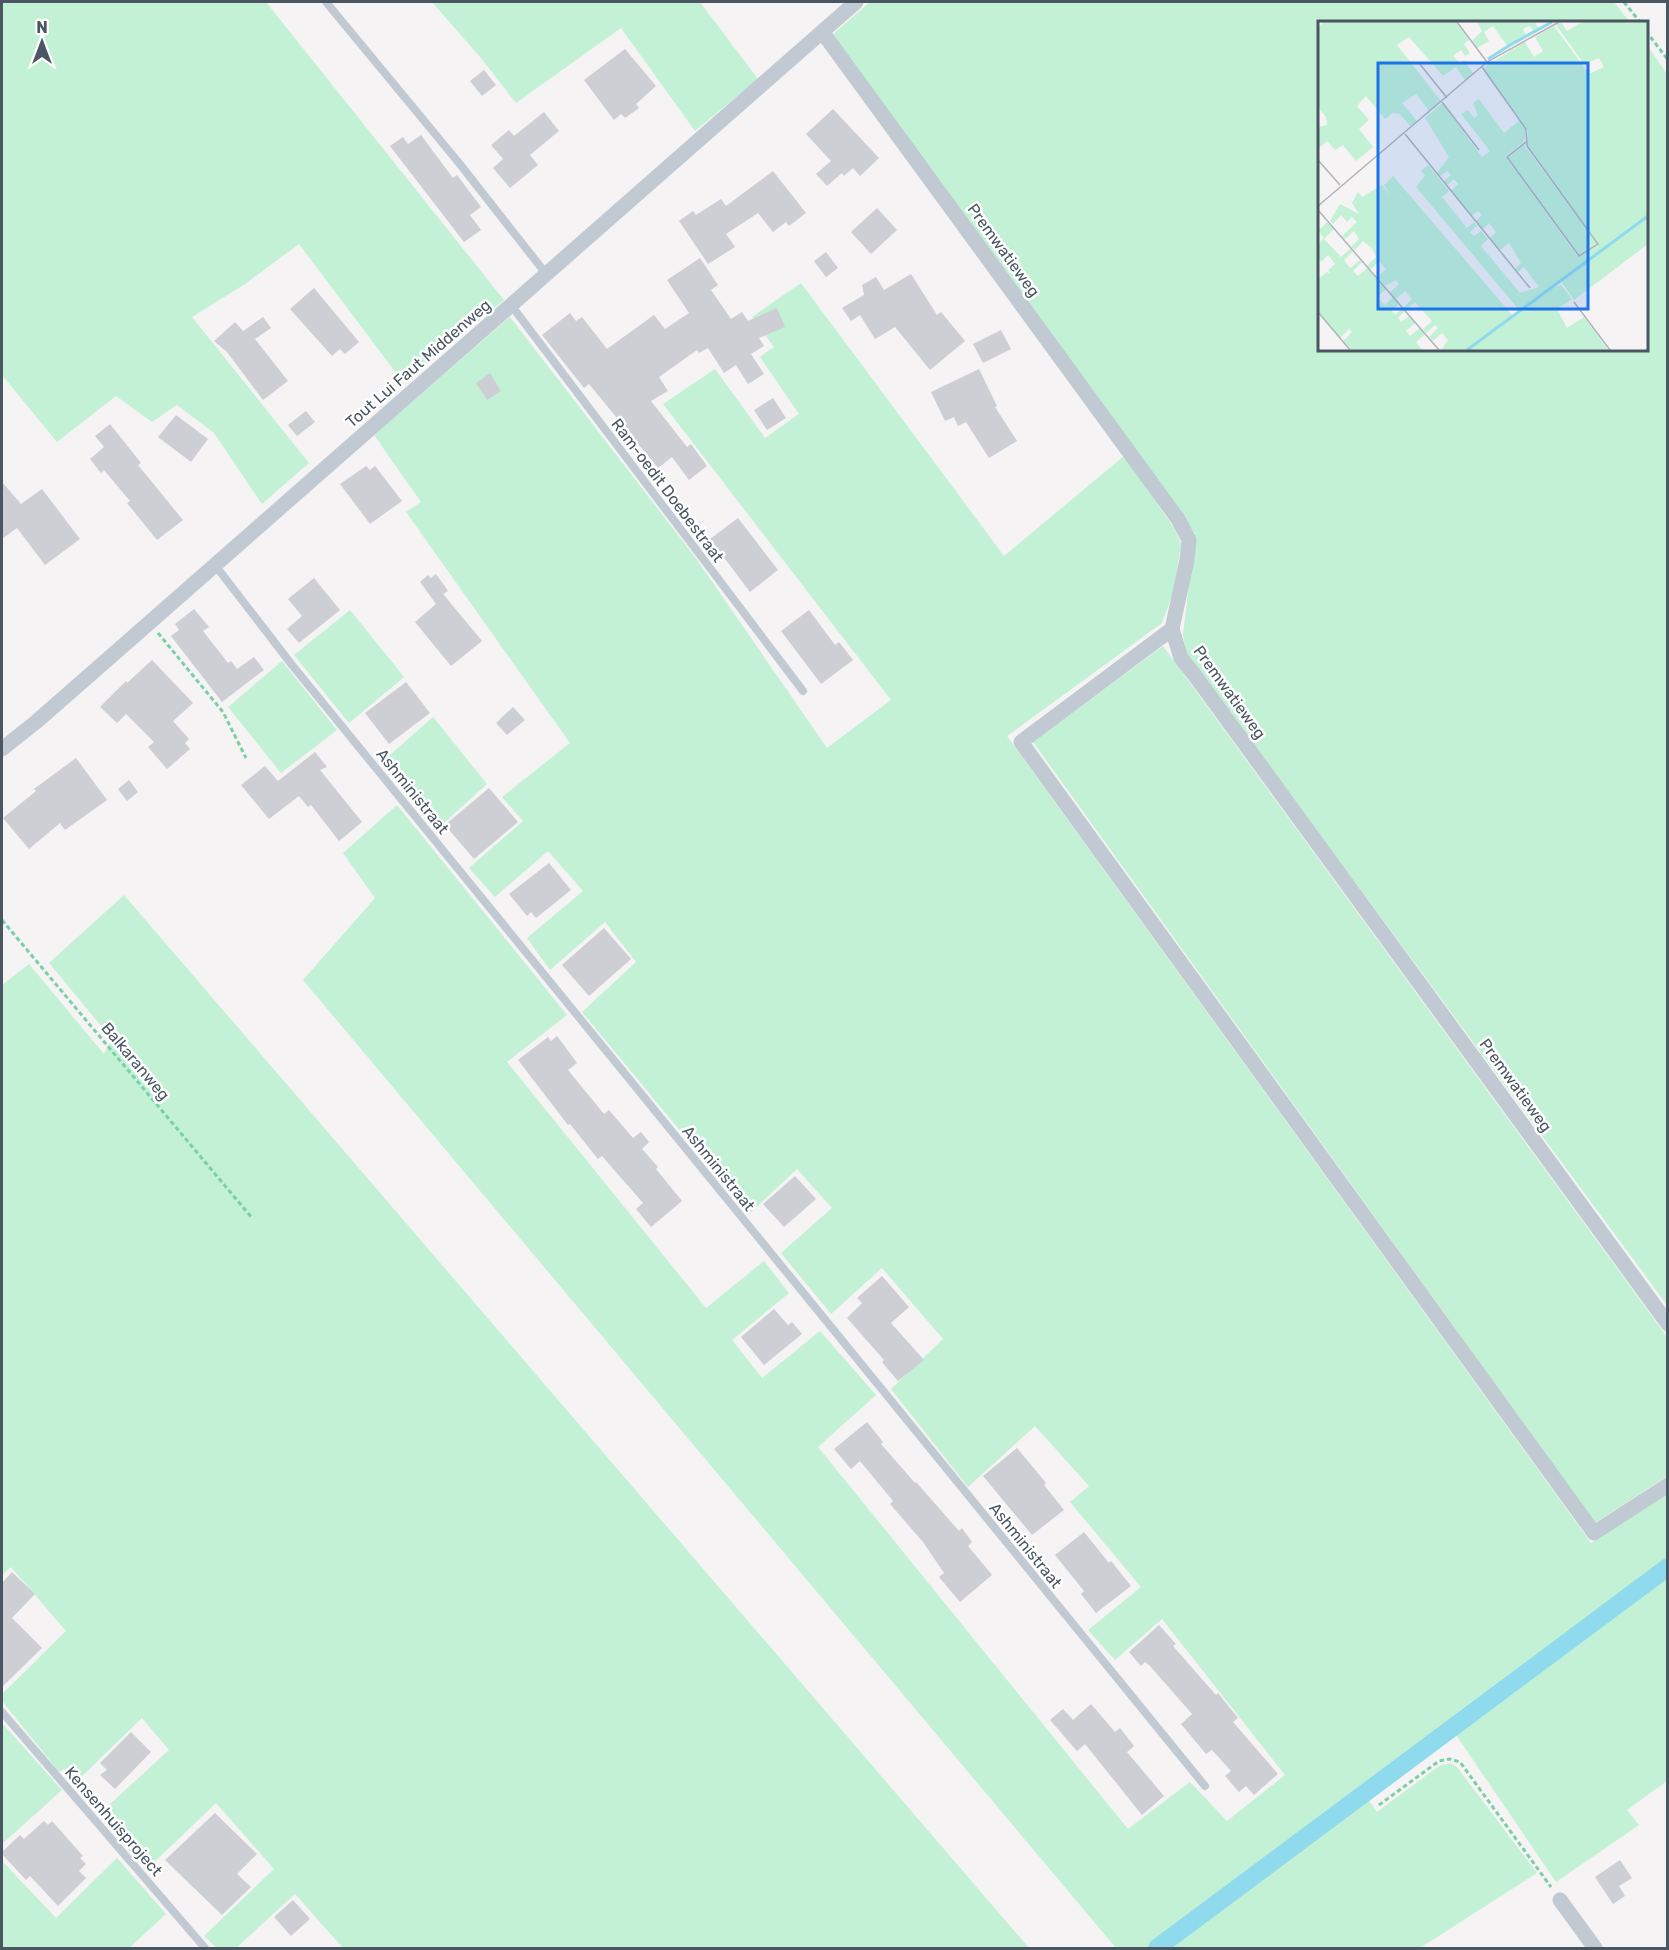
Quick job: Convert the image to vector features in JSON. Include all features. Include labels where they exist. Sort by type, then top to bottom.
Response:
[{"type":"street","name":"Tout Lui Faut Middenweg","points":[[2,748],[36,722],[215,566],[856,2]]},
{"type":"street","name":"Premwatieweg","points":[[823,33],[1178,519],[1189,540],[1172,629],[1181,658],[1668,1324]]},
{"type":"street","points":[[1172,629],[1022,742],[1594,1533],[1668,1485]]},
{"type":"street","points":[[1560,1900],[1595,1948]]},
{"type":"lane","points":[[326,2],[459,163],[547,275]]},
{"type":"lane","name":"Ram-oedit Doebestraat","points":[[512,305],[803,691]]},
{"type":"lane","name":"Ashministraat","points":[[215,566],[1205,1786]]},
{"type":"lane","name":"Kensenhuisproject","points":[[2,1712],[205,1948]]},
{"type":"path","points":[[1624,2],[1639,21]]},
{"type":"path","points":[[1648,33],[1668,60]]},
{"type":"path","points":[[149,623],[223,712],[246,758]]},
{"type":"path","name":"Balkaranweg","points":[[2,920],[252,1218]]},
{"type":"path","points":[[1379,1805],[1439,1761],[1450,1759],[1460,1762],[1560,1900]]},
{"type":"green space","points":[[2,2],[266,2],[504,300],[403,382],[299,244],[245,284],[192,317],[309,463],[262,504],[214,433],[177,405],[152,422],[116,396],[57,442],[2,375]]},
{"type":"green space","points":[[432,2],[700,2],[758,79],[695,131],[621,28],[516,103],[481,58]]},
{"type":"green space","points":[[870,2],[1614,2],[1629,21],[1318,21],[1318,351],[1648,351],[1648,46],[1667,74],[1667,1305],[1186,653],[1183,635],[1195,534],[832,35]]},
{"type":"green space","points":[[801,283],[1004,556],[1124,456],[1174,528],[1181,544],[1174,590],[1162,623],[1007,736],[1591,1543],[1667,1494],[1667,1781],[1627,1810],[1639,1825],[1556,1882],[1452,1729],[1365,1795],[1377,1812],[1439,1766],[1450,1763],[1457,1767],[1537,1873],[1420,1948],[1116,1948],[303,980],[375,898],[343,853],[397,805],[567,1015],[507,1062],[706,1308],[764,1261],[789,1293],[732,1340],[762,1378],[820,1331],[876,1395],[818,1447],[1128,1829],[1190,1782],[1227,1821],[1285,1775],[1162,1619],[1115,1660],[1088,1630],[1141,1587],[1070,1502],[1089,1486],[1035,1426],[968,1487],[891,1389],[943,1339],[882,1268],[831,1314],[781,1253],[832,1208],[797,1169],[749,1214],[582,1012],[636,962],[605,922],[550,970],[527,938],[583,891],[548,851],[495,897],[469,868],[523,821],[502,797],[570,743],[406,512],[421,502],[374,435],[510,317],[695,557],[827,748],[891,700],[663,404],[715,369],[765,438],[799,414],[760,357],[774,347],[752,317]]},
{"type":"green space","points":[[350,610],[404,677],[349,723],[294,655]]},
{"type":"green space","points":[[1163,646],[1667,1337],[1667,1476],[1595,1523],[1033,742]]},
{"type":"green space","points":[[282,661],[337,730],[281,773],[228,707]]},
{"type":"green space","points":[[433,717],[487,784],[437,829],[382,762]]},
{"type":"green space","points":[[124,895],[1029,1948],[343,1948],[295,1894],[236,1948],[217,1948],[204,1936],[274,1869],[216,1803],[146,1870],[98,1815],[169,1750],[142,1718],[78,1780],[64,1769],[59,1772],[2,1701],[2,1694],[66,1631],[11,1567],[2,1575],[2,985],[29,964],[104,1054],[112,1039],[49,963]]},
{"type":"green space","points":[[2,1723],[62,1790],[2,1844]]},
{"type":"green space","points":[[117,1858],[166,1914],[129,1948],[2,1948],[2,1861],[56,1918]]},
{"type":"building","points":[[625,49],[656,86],[636,104],[639,108],[625,118],[621,114],[614,120],[584,80]]},
{"type":"building","points":[[484,70],[496,85],[482,96],[470,81]]},
{"type":"building","points":[[833,109],[879,158],[860,176],[853,168],[844,176],[842,173],[827,186],[816,174],[831,161],[806,134]]},
{"type":"building","points":[[544,112],[559,131],[530,155],[538,165],[510,188],[493,168],[503,159],[491,145],[509,130],[514,136]]},
{"type":"building","points":[[421,135],[453,178],[457,175],[481,207],[470,215],[481,230],[464,242],[390,146],[403,137],[408,144]]},
{"type":"building","points":[[773,171],[806,213],[789,226],[786,222],[773,232],[758,213],[726,234],[735,247],[708,264],[679,221],[693,211],[696,215],[721,199],[726,206]]},
{"type":"building","points":[[877,208],[897,230],[871,254],[851,232]]},
{"type":"building","points":[[826,252],[838,268],[826,277],[814,261]]},
{"type":"building","points":[[700,258],[718,285],[711,290],[731,319],[742,312],[748,321],[777,308],[785,327],[759,338],[764,346],[751,354],[764,374],[748,384],[736,365],[724,373],[708,348],[699,353],[697,350],[659,377],[668,391],[651,401],[687,447],[691,444],[707,466],[689,480],[672,457],[658,468],[589,384],[584,388],[542,335],[570,313],[576,321],[582,317],[607,349],[654,315],[665,329],[689,313],[667,280]]},
{"type":"building","points":[[911,274],[937,315],[941,312],[965,341],[930,370],[895,327],[875,339],[860,315],[851,321],[842,308],[864,295],[862,285],[876,277],[884,290]]},
{"type":"building","points":[[314,288],[359,342],[345,354],[340,349],[332,356],[290,309]]},
{"type":"building","points":[[263,317],[271,328],[255,339],[288,381],[263,400],[227,352],[214,341],[235,322],[243,331]]},
{"type":"building","points":[[1001,330],[1011,349],[983,363],[973,344]]},
{"type":"building","points":[[979,369],[997,406],[995,407],[1017,441],[989,458],[966,422],[958,426],[954,417],[945,421],[931,392]]},
{"type":"building","points":[[490,373],[501,391],[487,400],[476,383]]},
{"type":"building","points":[[773,398],[786,418],[767,430],[754,410]]},
{"type":"building","points":[[306,411],[315,422],[297,436],[288,425]]},
{"type":"building","points":[[176,415],[208,439],[191,462],[158,437]]},
{"type":"building","points":[[110,424],[141,463],[138,465],[183,520],[157,540],[127,503],[130,501],[104,470],[101,473],[90,459],[104,447],[95,436]]},
{"type":"building","points":[[366,466],[370,470],[375,466],[402,501],[370,524],[340,484]]},
{"type":"building","points":[[2,482],[21,504],[42,489],[80,539],[45,565],[17,528],[2,539]]},
{"type":"building","points":[[738,518],[778,570],[750,592],[710,539]]},
{"type":"building","points":[[436,574],[448,591],[443,594],[482,641],[451,666],[415,622],[436,604],[420,582],[428,575],[431,578]]},
{"type":"building","points":[[314,578],[340,610],[299,643],[287,629],[302,616],[288,599]]},
{"type":"building","points":[[194,609],[209,627],[203,631],[228,663],[231,661],[237,669],[254,657],[264,670],[222,702],[171,636],[179,630],[175,624]]},
{"type":"building","points":[[809,610],[835,645],[839,642],[853,660],[821,684],[781,631]]},
{"type":"building","points":[[152,660],[193,703],[173,721],[189,739],[185,743],[190,749],[167,769],[148,747],[154,742],[126,714],[117,723],[100,707],[126,681],[127,683]]},
{"type":"building","points":[[406,682],[430,713],[389,744],[365,713]]},
{"type":"building","points":[[513,707],[525,720],[507,735],[496,723]]},
{"type":"building","points":[[315,752],[327,767],[320,770],[362,822],[339,841],[311,805],[308,807],[299,796],[269,819],[241,785],[265,766],[278,781]]},
{"type":"building","points":[[76,758],[107,800],[65,830],[60,823],[29,849],[3,818],[36,791],[34,789]]},
{"type":"building","points":[[129,780],[138,792],[127,801],[118,789]]},
{"type":"building","points":[[489,788],[518,822],[474,859],[445,825]]},
{"type":"building","points":[[549,863],[571,890],[536,918],[531,912],[527,916],[509,894]]},
{"type":"building","points":[[604,928],[631,959],[589,996],[562,965]]},
{"type":"building","points":[[557,1036],[577,1063],[568,1070],[604,1114],[609,1110],[633,1138],[641,1132],[649,1142],[642,1149],[682,1201],[651,1227],[636,1209],[643,1203],[602,1156],[598,1159],[570,1124],[568,1125],[518,1060],[548,1037],[551,1041]]},
{"type":"building","points":[[795,1176],[816,1199],[784,1227],[763,1204]]},
{"type":"building","points":[[882,1276],[909,1307],[891,1323],[924,1360],[898,1381],[882,1362],[884,1360],[847,1318],[862,1303],[857,1298]]},
{"type":"building","points":[[774,1309],[788,1325],[792,1322],[802,1334],[764,1365],[741,1337]]},
{"type":"building","points":[[867,1422],[883,1442],[881,1444],[915,1483],[959,1531],[962,1528],[972,1542],[968,1546],[992,1575],[960,1602],[939,1577],[944,1573],[923,1542],[890,1504],[893,1501],[860,1461],[851,1469],[834,1449]]},
{"type":"building","points":[[1017,1448],[1046,1483],[1044,1485],[1064,1510],[1032,1535],[983,1476]]},
{"type":"building","points":[[1084,1532],[1131,1586],[1096,1613],[1081,1594],[1084,1591],[1055,1555]]},
{"type":"building","points":[[12,1572],[35,1594],[12,1618],[42,1648],[2,1687],[2,1583]]},
{"type":"building","points":[[1159,1625],[1176,1644],[1173,1646],[1216,1695],[1218,1693],[1238,1718],[1233,1722],[1278,1774],[1254,1795],[1246,1786],[1239,1792],[1225,1776],[1231,1771],[1212,1750],[1206,1754],[1181,1724],[1192,1714],[1150,1666],[1145,1662],[1141,1666],[1129,1652]]},
{"type":"building","points":[[1091,1704],[1115,1732],[1120,1728],[1134,1746],[1127,1752],[1164,1796],[1142,1815],[1085,1744],[1077,1751],[1050,1720],[1063,1709],[1073,1720]]},
{"type":"building","points":[[131,1732],[151,1752],[115,1789],[100,1775],[107,1770],[100,1763]]},
{"type":"building","points":[[215,1813],[257,1854],[237,1874],[251,1887],[222,1915],[165,1860]]},
{"type":"building","points":[[44,1821],[48,1825],[52,1821],[83,1856],[80,1858],[86,1864],[79,1871],[86,1878],[58,1906],[30,1876],[26,1880],[2,1854],[20,1835],[24,1839]]},
{"type":"building","points":[[1620,1860],[1632,1878],[1619,1886],[1625,1896],[1613,1904],[1595,1877]]},
{"type":"building","points":[[293,1900],[310,1919],[291,1936],[274,1917]]},
{"type":"waterway","points":[[1157,1948],[1668,1567]]}]
